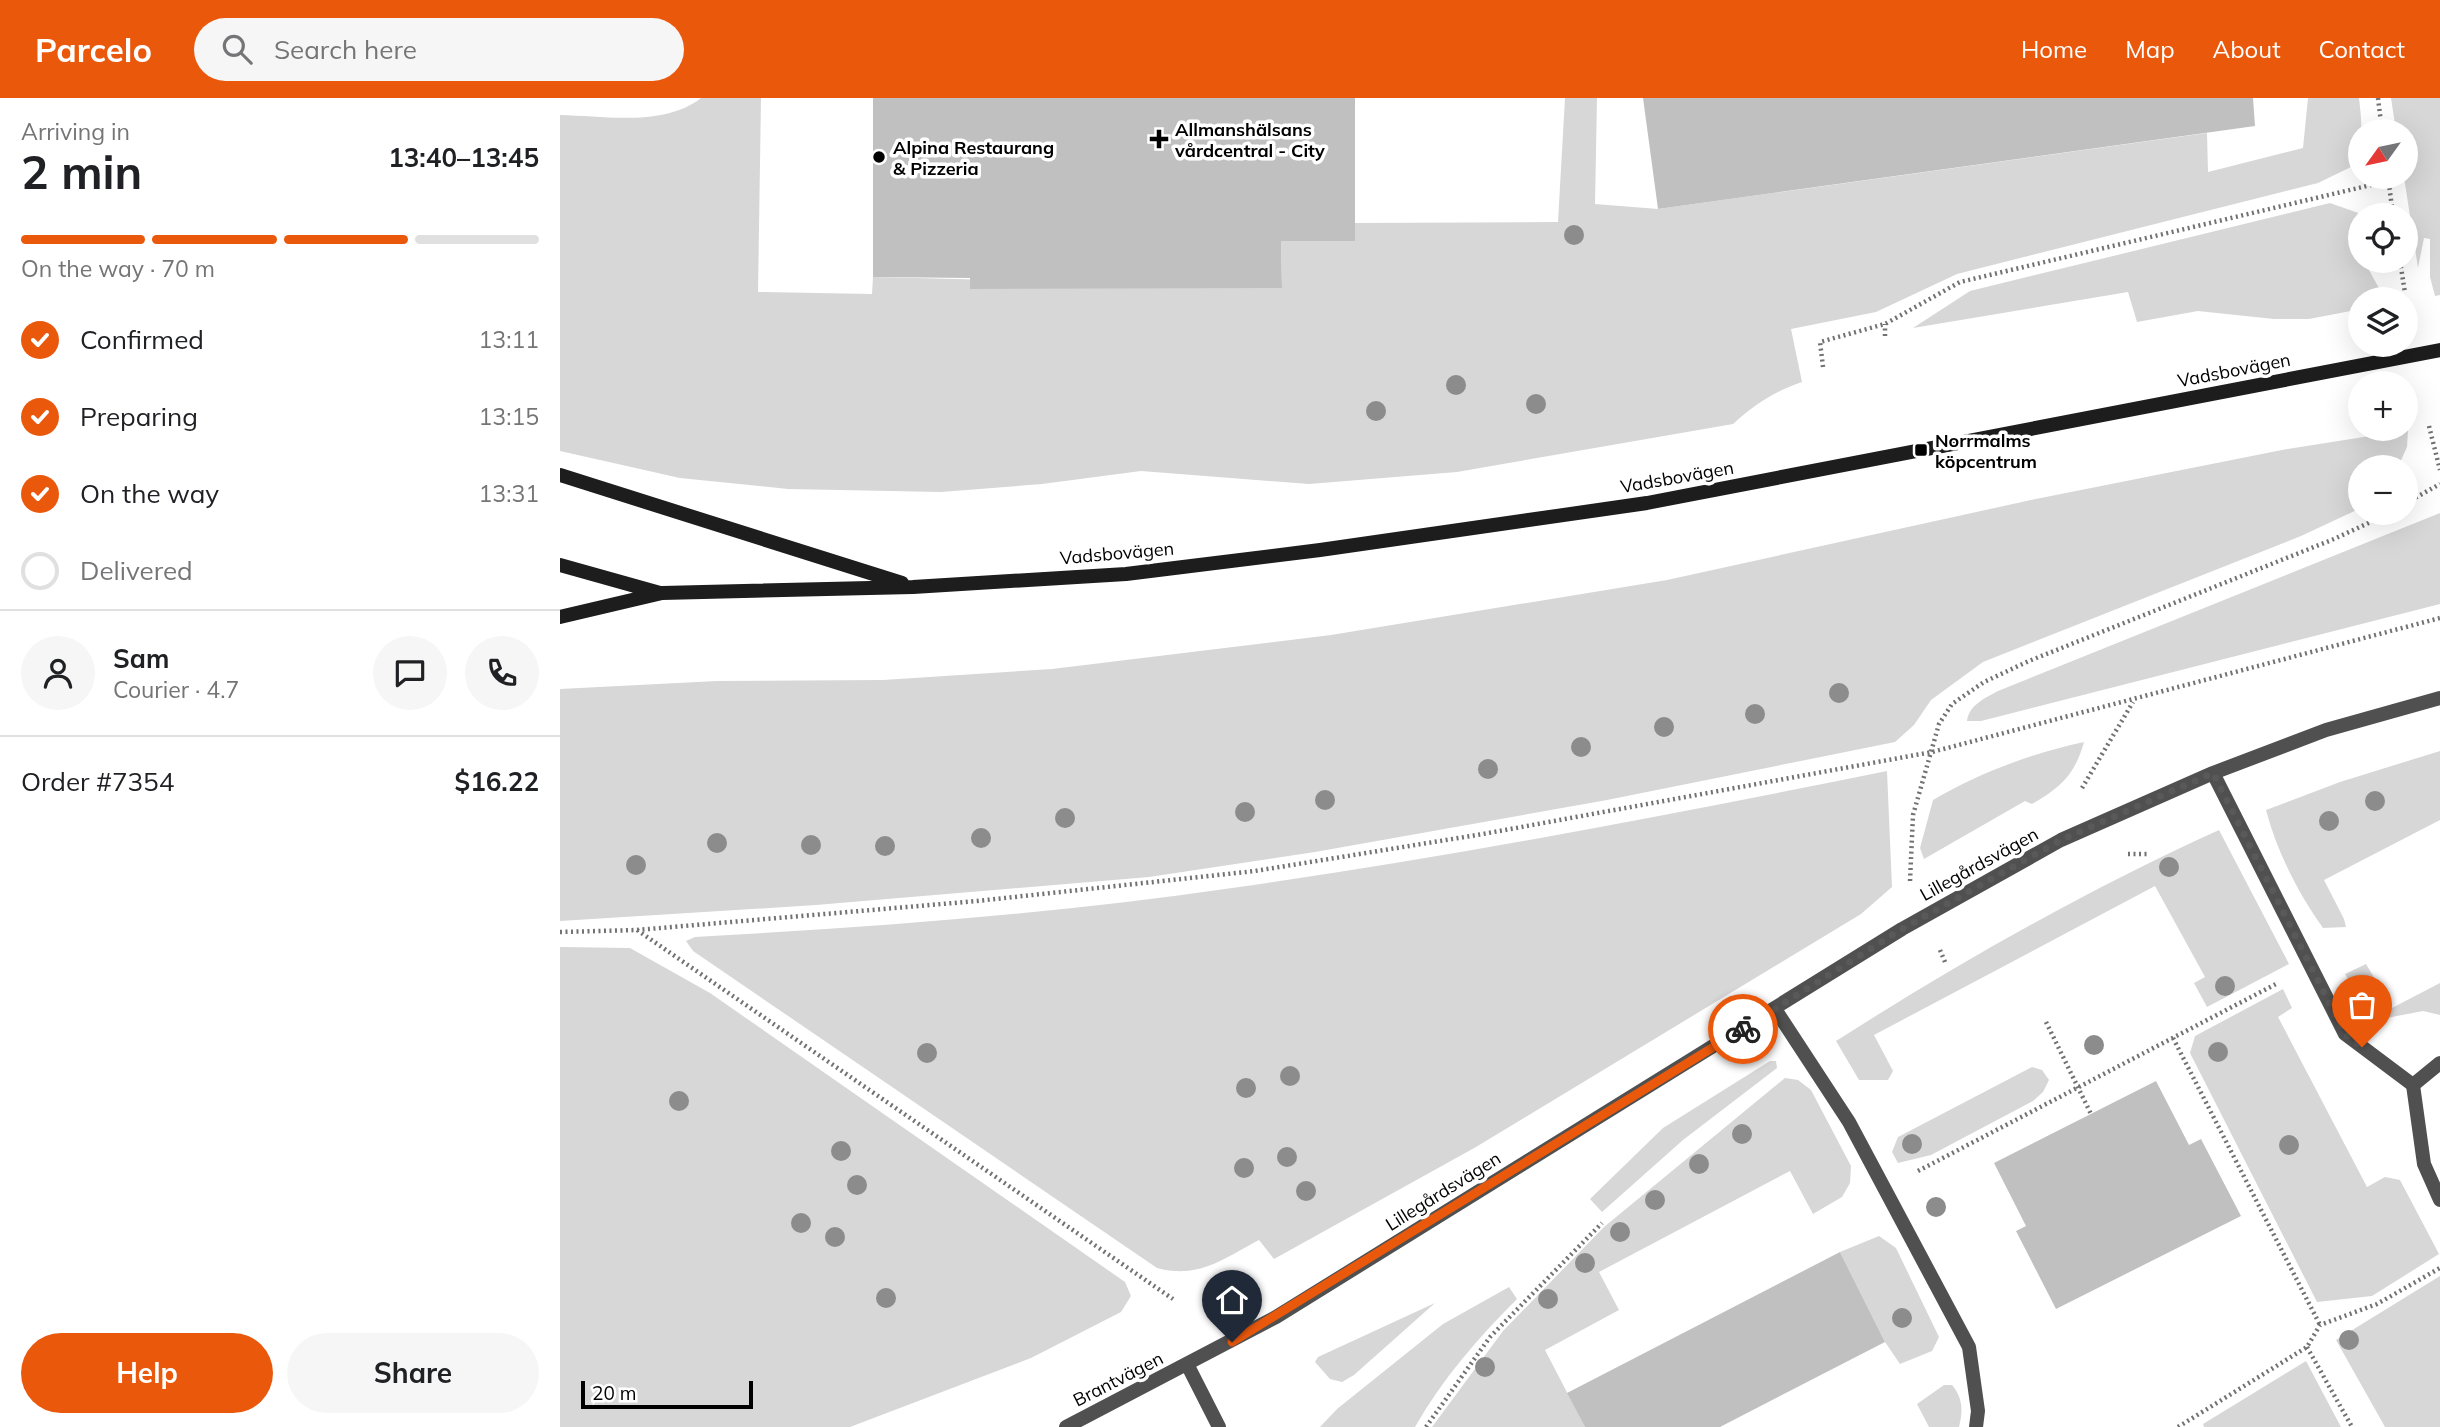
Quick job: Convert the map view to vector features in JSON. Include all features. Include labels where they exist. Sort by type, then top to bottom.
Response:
[{"type":"main road","name":"Vadsbovägen","points":[[560,617],[662,593],[913,587],[1139,572],[1320,550],[1647,503],[2440,350]]},
{"type":"main road","name":"Vadsbovägen","points":[[560,475],[913,587]]},
{"type":"main road","name":"Vadsbovägen","points":[[560,565],[662,593]]},
{"type":"street","name":"Lillegårdsvägen","points":[[1188,1366],[1288,1310],[1902,929],[2061,840],[2213,773],[2326,730],[2440,698]]},
{"type":"street","points":[[2213,773],[2345,1034],[2413,1084],[2424,1164],[2440,1200]]},
{"type":"street","points":[[1775,1009],[1849,1122],[1969,1347],[1978,1410],[1976,1427]]},
{"type":"street","points":[[2413,1084],[2440,1063]]},
{"type":"street","points":[[1188,1366],[1219,1427]]},
{"type":"street","name":"Brantvägen","points":[[1066,1427],[1188,1366]]},
{"type":"path","points":[[2378,98],[2381,119]]},
{"type":"path","points":[[1823,367],[1820,342],[1885,324],[1961,282],[2348,189]]},
{"type":"path","points":[[1885,324],[1885,336]]},
{"type":"path","points":[[2429,426],[2440,470]]},
{"type":"path","points":[[2418,496],[2440,484]]},
{"type":"path","points":[[1910,885],[1913,815],[1939,724],[1951,705],[1984,682],[2364,525]]},
{"type":"path","points":[[560,932],[637,930],[977,901],[1255,871],[1483,834],[1932,752],[2134,701],[2292,654],[2440,618]]},
{"type":"path","points":[[2080,790],[2134,701]]},
{"type":"path","points":[[637,930],[902,1109],[1173,1299]]},
{"type":"path","points":[[1883,1189],[2309,967]]},
{"type":"path","points":[[2046,1022],[2091,1114]]},
{"type":"path","points":[[2173,1038],[2320,1325]]},
{"type":"path","points":[[1426,1427],[1490,1337],[1602,1223]]},
{"type":"path","points":[[2178,1427],[2307,1347],[2320,1325],[2377,1304],[2440,1268]]},
{"type":"path","points":[[2307,1347],[2352,1427]]},
{"type":"shaded area","points":[[701,98],[761,98],[758,292],[872,294],[873,277],[1282,287],[1281,241],[1355,241],[1355,223],[1558,222],[1565,98],[1597,98],[1595,204],[1658,209],[2207,133],[2208,172],[2303,148],[2308,98],[2359,98],[2361,119],[2348,119],[2348,168],[2318,183],[1957,274],[1876,312],[1791,329],[1802,382],[1765,399],[1733,424],[1457,472],[1309,484],[1141,471],[1042,484],[941,492],[788,489],[680,478],[560,451],[560,115],[634,118],[670,113]]},
{"type":"shaded area","points":[[2391,98],[2440,98],[2440,295],[2435,296],[2430,277],[2430,239],[2424,238],[2418,268],[2418,203],[2408,203],[2406,189],[2418,189],[2418,119],[2394,119]]},
{"type":"shaded area","points":[[2330,203],[2348,209],[2348,273],[2371,273],[2378,287],[2348,287],[2348,312],[2309,319],[2274,319],[2198,311],[2137,322],[2128,292],[1913,328],[1970,291]]},
{"type":"shaded area","points":[[2348,440],[2407,441],[2403,455],[2348,455],[2348,514],[2301,536],[1983,662],[1931,700],[1914,725],[1895,742],[1607,800],[1315,852],[1149,877],[816,905],[560,921],[560,689],[717,681],[883,680],[1052,669],[1331,635],[1667,580],[2031,500]]},
{"type":"shaded area","points":[[2440,513],[2440,604],[1981,721],[1967,721],[1974,706],[1998,691],[2410,525],[2418,525],[2418,522]]},
{"type":"shaded area","points":[[2084,742],[2071,772],[2051,792],[2032,804],[2025,801],[1924,859],[1920,848],[1933,800],[2006,765]]},
{"type":"shaded area","points":[[2440,751],[2440,820],[2324,880],[2346,927],[2323,928],[2289,872],[2266,810],[2340,782]]},
{"type":"shaded area","points":[[1887,771],[1892,887],[1861,914],[1476,1147],[1274,1259],[1259,1240],[1222,1260],[1198,1269],[1172,1271],[1157,1268],[693,951],[686,941],[695,937],[1031,912],[1232,888],[1561,834]]},
{"type":"shaded area","points":[[2219,830],[2289,964],[2207,1007],[2194,983],[2205,977],[2155,886],[1874,1035],[1893,1071],[1888,1080],[1859,1080],[1836,1041],[1929,983],[2024,929],[2169,853]]},
{"type":"shaded area","points":[[560,947],[630,948],[710,993],[1125,1282],[1131,1296],[1121,1312],[1031,1358],[850,1427],[560,1427]]},
{"type":"shaded area","points":[[2366,964],[2392,1008],[2440,983],[2440,1015],[2423,1011],[2371,1021],[2345,974]]},
{"type":"shaded area","points":[[2283,989],[2292,1008],[2278,1017],[2367,1187],[2385,1177],[2400,1180],[2439,1254],[2372,1296],[2317,1302],[2190,1053],[2195,1036]]},
{"type":"shaded area","points":[[1770,1061],[1776,1061],[1777,1068],[1683,1140],[1602,1212],[1590,1199],[1663,1128]]},
{"type":"shaded area","points":[[2032,1067],[2042,1070],[2049,1080],[2043,1092],[2033,1101],[1931,1155],[1898,1163],[1892,1152],[1898,1137]]},
{"type":"shaded area","points":[[1785,1078],[1798,1080],[1811,1090],[1851,1166],[1850,1183],[1842,1197],[1813,1214],[1790,1171],[1599,1272],[1619,1310],[1545,1350],[1585,1427],[1432,1427],[1503,1331],[1604,1227]]},
{"type":"shaded area","points":[[1879,1236],[1896,1248],[1939,1337],[1932,1351],[1900,1364],[1885,1342],[1840,1252]]},
{"type":"shaded area","points":[[2440,1276],[2440,1427],[2385,1427],[2336,1340]]},
{"type":"shaded area","points":[[1509,1287],[1517,1299],[1462,1360],[1415,1427],[1320,1427],[1337,1409],[1443,1324]]},
{"type":"shaded area","points":[[1435,1303],[1354,1375],[1342,1382],[1330,1379],[1315,1362],[1318,1357]]},
{"type":"shaded area","points":[[2306,1361],[2341,1427],[2204,1427],[2203,1424]]},
{"type":"shaded area","points":[[1944,1385],[1952,1385],[1960,1400],[1959,1427],[1929,1427],[1917,1404]]},
{"type":"building","points":[[873,98],[1355,98],[1355,241],[1281,241],[1282,288],[970,289],[970,278],[873,277]]},
{"type":"building","points":[[1643,98],[2253,98],[2255,126],[1658,209]]},
{"type":"building","points":[[2156,1081],[2189,1145],[2201,1139],[2241,1216],[2056,1309],[2016,1231],[2026,1226],[1994,1163]]},
{"type":"building","points":[[1840,1252],[1885,1342],[1720,1427],[1585,1427],[1567,1393]]},
{"type":"way so far","points":[[1743,1029],[1902,929],[1973,892],[2061,840],[2095,822],[2213,773],[2345,1034],[2362,1047]]},
{"type":"place","name":"Allmanshälsans vårdcentral - City","points":[[1159,139]]},
{"type":"place","name":"Alpina Restaurang & Pizzeria","points":[[879,157]]},
{"type":"place","name":"Norrmalms köpcentrum","points":[[1921,450]]},
{"type":"route","points":[[1232,1342],[1300,1303],[1743,1029]]}]
